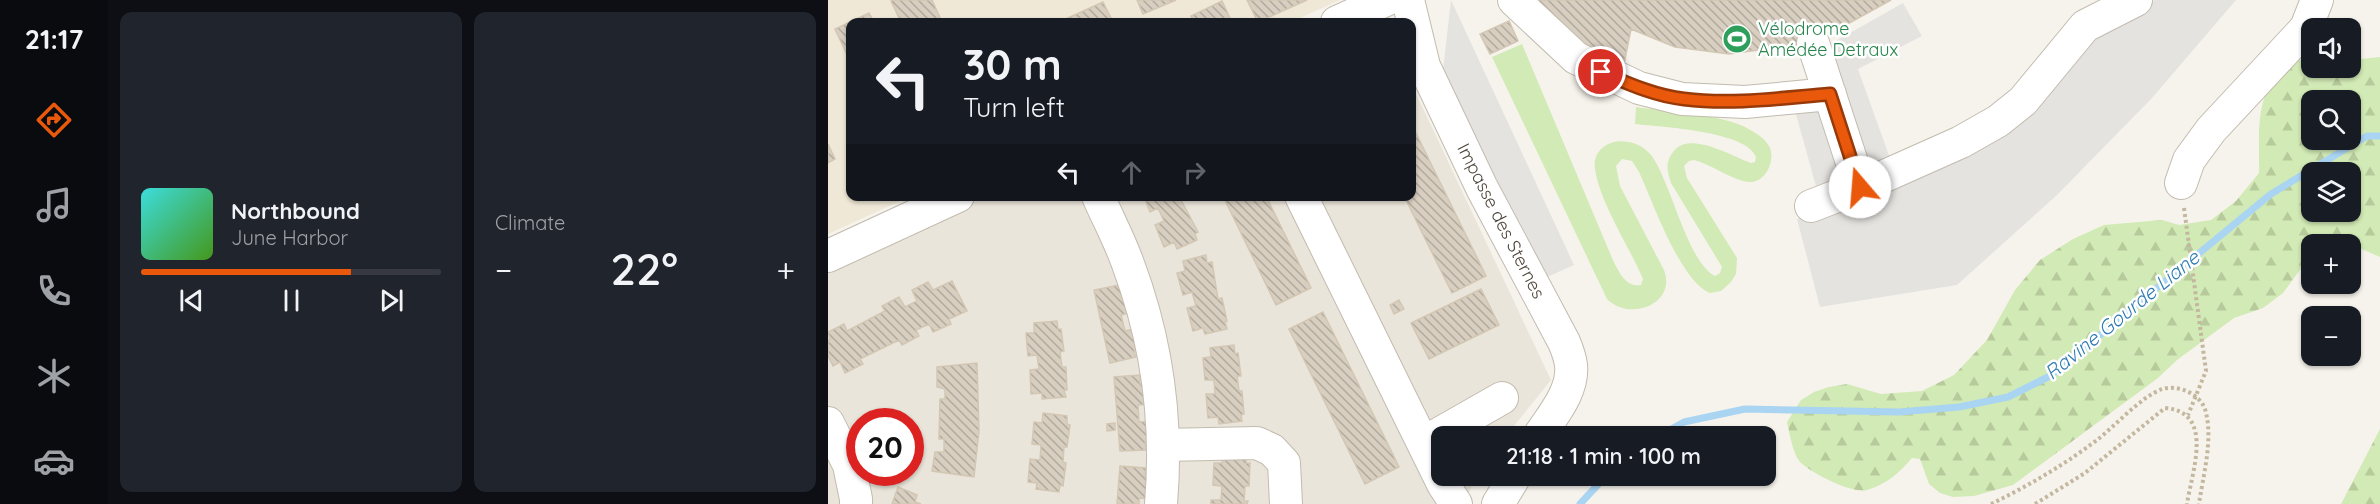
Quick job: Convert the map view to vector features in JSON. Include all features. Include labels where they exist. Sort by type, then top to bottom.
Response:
[{"type":"street","points":[[1346,18],[1386,0]]},
{"type":"street","name":"Impasse des Sternes","points":[[1408,0],[1412,18]]},
{"type":"street","points":[[1514,0],[1576,58],[1640,88],[1682,99],[1745,102],[1830,94]]},
{"type":"street","points":[[1811,206],[1961,142],[1998,121],[2023,101],[2085,26],[2136,0]]},
{"type":"street","points":[[2181,183],[2189,160],[2211,130],[2306,28],[2317,0]]},
{"type":"street","name":"Impasse des Sternes","points":[[1416,33],[1424,66],[1482,188],[1564,342],[1571,363],[1571,377],[1564,396],[1545,426]]},
{"type":"street","points":[[1813,43],[1860,187]]},
{"type":"street","points":[[828,256],[947,201]]},
{"type":"street","points":[[1100,201],[1128,261],[1145,312],[1158,371],[1163,445],[1161,504]]},
{"type":"street","points":[[1303,201],[1423,443],[1456,504]]},
{"type":"street","points":[[828,275],[876,254],[882,248],[884,230]]},
{"type":"street","points":[[1423,443],[1502,398]]},
{"type":"street","points":[[828,423],[849,465],[856,504]]},
{"type":"street","points":[[1163,445],[1257,443],[1264,446],[1272,450],[1284,464],[1287,504]]},
{"type":"street","points":[[1498,504],[1509,486]]},
{"type":"path","points":[[2181,183],[2206,371],[2188,415]]},
{"type":"path","points":[[1991,504],[2048,474],[2094,442],[2155,393],[2169,388],[2196,396],[2204,405],[2208,437],[2199,504]]},
{"type":"path","points":[[2035,504],[2085,473],[2165,408],[2174,408],[2188,415],[2195,426],[2197,442],[2187,504]]},
{"type":"shaded area","points":[[828,0],[1340,0],[1300,18],[846,18],[846,201],[900,201],[828,234]]},
{"type":"shaded area","points":[[1451,0],[1574,265],[1545,278],[1443,70]]},
{"type":"shaded area","points":[[2155,0],[2236,0],[2152,98],[2057,195],[1957,285],[1820,307],[1797,219],[2034,111],[2094,30]]},
{"type":"shaded area","points":[[1903,3],[1922,36],[1858,69],[1892,164],[1817,190],[1794,107],[1837,83],[1825,47]]},
{"type":"shaded area","points":[[1416,93],[1551,380],[1514,426],[1431,426],[1431,486],[1471,486],[1465,504],[828,504],[828,267],[976,201],[1416,201]]},
{"type":"green space","points":[[1522,44],[1612,258],[1623,277],[1631,284],[1641,285],[1643,279],[1609,210],[1598,182],[1595,162],[1599,151],[1609,144],[1621,141],[1638,145],[1651,155],[1666,183],[1696,255],[1705,268],[1715,276],[1720,273],[1722,267],[1671,183],[1668,171],[1669,159],[1680,146],[1689,143],[1710,147],[1751,163],[1755,162],[1756,157],[1749,148],[1721,136],[1635,124],[1636,107],[1733,122],[1766,141],[1771,153],[1770,164],[1765,175],[1756,181],[1736,179],[1694,160],[1684,166],[1687,178],[1737,258],[1736,274],[1721,291],[1710,293],[1699,286],[1688,273],[1668,239],[1639,172],[1632,161],[1622,159],[1616,166],[1620,186],[1664,270],[1666,282],[1664,292],[1658,300],[1639,309],[1617,306],[1607,299],[1492,57]]},
{"type":"green space","points":[[2380,57],[2380,257],[2361,249],[2361,234],[2301,234],[2301,268],[2283,293],[2263,308],[2234,318],[2177,360],[2158,378],[2013,485],[1974,496],[1953,497],[1940,493],[1929,484],[1920,459],[1912,458],[1886,481],[1874,488],[1860,490],[1832,482],[1800,462],[1793,448],[1787,422],[1801,400],[1814,392],[1847,384],[1881,394],[1922,391],[1954,375],[1987,340],[2015,290],[2040,260],[2073,239],[2104,225],[2162,220],[2179,225],[2211,220],[2236,201],[2259,173],[2259,131],[2263,103],[2275,78],[2285,67],[2301,59],[2301,78],[2361,78],[2361,59]]},
{"type":"green space","points":[[2380,429],[2380,504],[2341,504]]},
{"type":"building","points":[[932,0],[940,18],[899,18],[891,1]]},
{"type":"building","points":[[1137,0],[1176,0],[1143,14]]},
{"type":"building","points":[[1247,0],[1307,0],[1267,18],[1256,18]]},
{"type":"building","name":"Vélodrome Amédée Detraux","points":[[1523,0],[1891,0],[1813,43],[1729,54],[1675,47],[1631,29],[1622,74]]},
{"type":"building","points":[[1222,1],[1230,18],[1192,18],[1191,16]]},
{"type":"building","points":[[1103,2],[1111,18],[1068,18]]},
{"type":"building","points":[[869,13],[872,18],[858,18]]},
{"type":"building","points":[[1509,21],[1518,41],[1490,54],[1480,34]]},
{"type":"building","points":[[846,24],[846,52],[835,29]]},
{"type":"building","points":[[1416,133],[1486,276],[1452,293],[1406,201],[1416,201]]},
{"type":"building","points":[[828,144],[835,159],[828,163]]},
{"type":"building","points":[[1146,201],[1182,201],[1198,232],[1195,234],[1197,240],[1177,249],[1174,242],[1164,247],[1155,225],[1164,221],[1158,208],[1150,212]]},
{"type":"building","points":[[1225,201],[1268,201],[1311,288],[1276,305]]},
{"type":"building","points":[[1206,255],[1207,263],[1212,262],[1218,299],[1222,298],[1227,329],[1205,334],[1203,328],[1193,331],[1187,308],[1196,306],[1192,292],[1183,295],[1177,273],[1185,271],[1183,261]]},
{"type":"building","points":[[952,281],[967,311],[949,319],[951,324],[933,332],[929,324],[916,330],[919,336],[902,345],[899,340],[860,359],[863,364],[845,373],[840,362],[833,366],[828,356],[828,340],[830,339],[828,332],[844,324],[847,331],[885,311],[882,306],[899,297],[905,307],[917,301],[912,290],[928,282],[933,290]]},
{"type":"building","points":[[1119,285],[1137,311],[1121,315],[1125,331],[1140,328],[1145,349],[1134,351],[1136,357],[1110,363],[1094,290]]},
{"type":"building","points":[[1481,289],[1499,325],[1429,359],[1411,323]]},
{"type":"building","points":[[1399,300],[1404,309],[1394,314],[1390,305]]},
{"type":"building","points":[[1323,312],[1399,467],[1365,484],[1289,329]]},
{"type":"building","points":[[1057,321],[1058,329],[1061,329],[1064,351],[1060,352],[1062,367],[1066,367],[1067,390],[1064,390],[1066,397],[1042,399],[1042,393],[1031,394],[1030,370],[1039,369],[1037,355],[1028,356],[1026,333],[1034,333],[1034,323]]},
{"type":"building","points":[[1234,345],[1235,354],[1238,353],[1241,376],[1237,376],[1239,391],[1242,391],[1244,414],[1241,415],[1242,421],[1219,424],[1218,417],[1208,418],[1206,394],[1215,394],[1214,380],[1205,380],[1203,358],[1211,357],[1210,348]]},
{"type":"building","points":[[977,363],[979,431],[974,477],[932,471],[935,452],[944,452],[944,439],[939,439],[940,399],[945,399],[945,389],[937,387],[937,367]]},
{"type":"building","points":[[1140,375],[1140,384],[1151,383],[1153,404],[1138,405],[1139,422],[1154,421],[1156,443],[1145,443],[1146,450],[1120,451],[1114,377]]},
{"type":"building","points":[[1043,413],[1067,416],[1067,424],[1070,425],[1067,447],[1064,447],[1063,462],[1066,463],[1063,486],[1060,485],[1059,492],[1036,489],[1037,483],[1028,482],[1030,459],[1040,460],[1041,445],[1032,444],[1034,422],[1042,423]]},
{"type":"building","points":[[1115,423],[1115,430],[1107,431],[1107,424]]},
{"type":"building","points":[[1223,454],[1247,455],[1246,463],[1250,463],[1249,486],[1245,486],[1244,501],[1248,501],[1247,504],[1211,504],[1211,500],[1221,500],[1222,486],[1213,485],[1214,463],[1222,463]]},
{"type":"building","points":[[1120,466],[1146,468],[1145,477],[1156,477],[1154,499],[1139,498],[1139,504],[1117,504]]},
{"type":"building","points":[[898,487],[917,495],[915,502],[921,504],[892,504]]},
{"type":"waterway","name":"Ravine Gourde Liane","points":[[1677,426],[1684,422],[1745,409],[1899,412],[1959,407],[2008,397],[2050,376],[2271,194],[2367,136],[2380,136]]},
{"type":"waterway","name":"Ravine Gourde Liane","points":[[1580,504],[1597,486]]},
{"type":"place","name":"Vélodrome Amédée Detraux","points":[[1737,39]]},
{"type":"route","points":[[1601,72],[1640,88],[1682,99],[1745,102],[1830,94],[1860,187]]}]
